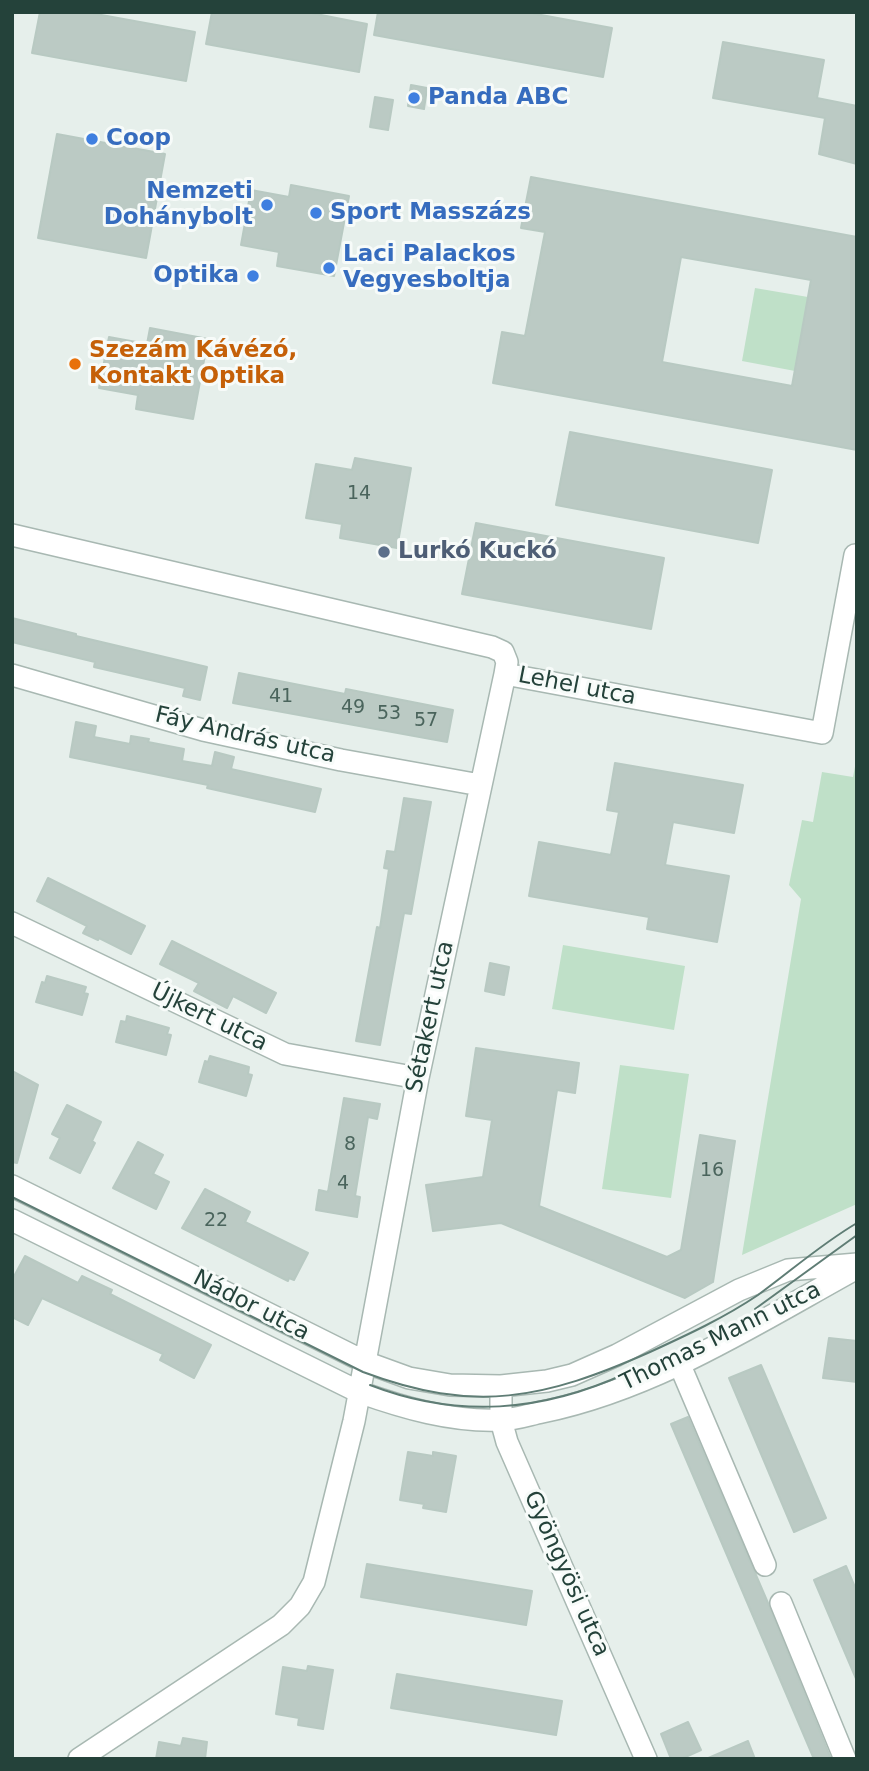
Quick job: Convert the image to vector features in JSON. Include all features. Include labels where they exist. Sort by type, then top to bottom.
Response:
[{"type":"street","name":"Lehel utca","points":[[12,535],[492,647],[503,652],[507,662],[505,674],[822,733],[852,566],[857,555]]},
{"type":"street","name":"Sétakert utca","points":[[365,1362],[418,1078],[505,674]]},
{"type":"street","name":"Fáy András utca","points":[[12,675],[203,730],[341,760],[480,785]]},
{"type":"street","name":"Újkert utca","points":[[12,923],[285,1055],[418,1078]]},
{"type":"street","name":"Nádor utca","points":[[12,1186],[365,1362],[408,1378],[450,1385],[501,1386]]},
{"type":"street","name":"Nádor utca","points":[[12,1220],[359,1392],[399,1406],[445,1416],[501,1420]]},
{"type":"street","name":"Thomas Mann utca","points":[[501,1420],[579,1404],[679,1363],[857,1266]]},
{"type":"street","name":"Thomas Mann utca","points":[[501,1386],[572,1375],[617,1355],[739,1290],[788,1270],[857,1266]]},
{"type":"street","points":[[79,1759],[281,1625],[300,1606],[314,1582],[365,1362]]},
{"type":"street","points":[[679,1363],[765,1566]]},
{"type":"street","name":"Gyöngyösi utca","points":[[501,1386],[501,1420],[507,1442],[646,1759]]},
{"type":"street","points":[[781,1603],[845,1759]]},
{"type":"green space","points":[[755,288],[808,297],[795,371],[742,361]]},
{"type":"green space","points":[[857,756],[857,1204],[742,1255],[801,899],[789,885],[802,820],[813,822],[822,772],[853,777]]},
{"type":"green space","points":[[563,945],[685,966],[674,1030],[552,1009]]},
{"type":"green space","points":[[620,1065],[689,1074],[671,1198],[602,1189]]},
{"type":"building","points":[[40,12],[85,12],[195,32],[186,81],[32,53]]},
{"type":"building","points":[[212,12],[306,12],[367,24],[359,72],[206,44]]},
{"type":"building","points":[[378,12],[525,12],[612,28],[603,77],[374,35]]},
{"type":"building","points":[[723,42],[824,60],[817,98],[857,106],[857,164],[819,154],[825,118],[713,98]]},
{"type":"building","points":[[411,85],[427,88],[424,109],[408,106]]},
{"type":"building","points":[[375,97],[393,100],[388,130],[370,127]]},
{"type":"building","points":[[57,134],[165,154],[146,258],[38,238]]},
{"type":"building","points":[[531,177],[857,237],[857,450],[493,383],[502,332],[525,336],[545,232],[521,228]],"holes":[[[681,257],[811,280],[792,386],[662,362]]]},
{"type":"building","points":[[291,185],[349,196],[334,276],[277,266],[279,252],[241,245],[251,190],[289,197]]},
{"type":"building","points":[[150,328],[208,339],[193,419],[136,409],[138,395],[99,388],[109,337],[147,344]]},
{"type":"building","points":[[570,432],[772,470],[758,543],[556,505]]},
{"type":"building","points":[[355,458],[411,468],[397,548],[340,538],[342,524],[306,518],[316,464],[352,470]]},
{"type":"building","points":[[476,523],[664,558],[651,629],[462,594]]},
{"type":"building","points":[[12,618],[207,667],[200,700],[183,696],[185,688],[94,667],[95,662],[12,642]]},
{"type":"building","points":[[239,673],[345,694],[346,689],[453,710],[447,742],[233,703]]},
{"type":"building","points":[[76,722],[96,726],[94,737],[130,744],[131,736],[149,739],[148,742],[184,749],[182,761],[212,766],[215,752],[234,757],[231,769],[321,789],[315,812],[207,788],[208,785],[70,757]]},
{"type":"building","points":[[615,763],[743,785],[734,833],[673,822],[665,865],[729,876],[717,942],[647,929],[649,917],[529,896],[539,842],[611,855],[619,812],[607,810]]},
{"type":"building","points":[[404,798],[431,802],[411,914],[404,913],[380,1045],[356,1041],[377,927],[380,928],[389,869],[384,868],[387,851],[395,852]]},
{"type":"building","points":[[48,878],[145,926],[131,954],[83,933],[87,926],[37,901]]},
{"type":"building","points":[[172,941],[276,993],[266,1013],[233,996],[227,1008],[194,991],[199,983],[160,964]]},
{"type":"building","points":[[490,963],[509,967],[504,995],[485,991]]},
{"type":"building","points":[[47,976],[86,987],[84,993],[88,994],[82,1015],[36,1002],[42,982],[45,983]]},
{"type":"building","points":[[127,1016],[169,1028],[167,1034],[171,1035],[166,1055],[116,1042],[121,1021],[126,1022]]},
{"type":"building","points":[[476,1048],[579,1063],[575,1093],[557,1090],[539,1206],[667,1257],[681,1250],[700,1135],[735,1141],[713,1282],[685,1298],[501,1223],[433,1231],[426,1185],[483,1177],[492,1120],[466,1116]]},
{"type":"building","points":[[210,1056],[249,1067],[248,1074],[252,1075],[246,1096],[199,1082],[205,1061],[208,1062]]},
{"type":"building","points":[[12,1071],[38,1085],[17,1163],[12,1162]]},
{"type":"building","points":[[344,1098],[380,1104],[377,1119],[368,1117],[355,1196],[360,1197],[357,1217],[316,1210],[319,1190],[328,1192]]},
{"type":"building","points":[[67,1105],[101,1122],[92,1141],[95,1143],[80,1173],[50,1158],[60,1138],[52,1134]]},
{"type":"building","points":[[138,1142],[163,1155],[153,1174],[169,1182],[156,1209],[113,1188]]},
{"type":"building","points":[[205,1189],[250,1212],[245,1222],[308,1253],[294,1280],[289,1278],[288,1281],[182,1228]]},
{"type":"building","points":[[25,1256],[78,1283],[82,1276],[112,1290],[110,1294],[211,1345],[194,1378],[160,1360],[163,1354],[42,1298],[28,1325],[12,1317],[12,1280]]},
{"type":"building","points":[[829,1338],[857,1341],[857,1382],[823,1378]]},
{"type":"building","points":[[761,1365],[826,1518],[794,1532],[729,1378]]},
{"type":"building","points":[[688,1417],[831,1759],[814,1759],[671,1424]]},
{"type":"building","points":[[408,1452],[456,1456],[446,1512],[423,1508],[424,1504],[400,1500]]},
{"type":"building","points":[[367,1564],[532,1591],[526,1625],[361,1597]]},
{"type":"building","points":[[846,1566],[857,1592],[857,1681],[814,1580]]},
{"type":"building","points":[[308,1666],[333,1670],[323,1729],[298,1725],[299,1718],[276,1714],[283,1667],[307,1671]]},
{"type":"building","points":[[397,1674],[562,1701],[556,1735],[391,1708]]},
{"type":"building","points":[[688,1722],[701,1750],[681,1759],[671,1759],[661,1734]]},
{"type":"building","points":[[183,1738],[207,1742],[205,1759],[156,1759],[159,1742],[181,1746]]},
{"type":"building","points":[[748,1741],[755,1759],[706,1759]]},
{"type":"tram line","points":[[12,1197],[363,1372],[403,1385],[475,1397],[542,1390],[576,1381],[650,1352],[705,1326],[758,1295],[857,1223]]},
{"type":"tram line","points":[[755,1309],[857,1235]]},
{"type":"tram line","points":[[370,1385],[435,1403],[500,1406],[563,1396],[627,1373]]},
{"type":"place","name":"Panda ABC","points":[[414,98]]},
{"type":"place","name":"Coop","points":[[92,139]]},
{"type":"place","name":"Nemzeti Dohánybolt","points":[[267,205]]},
{"type":"place","name":"Sport Masszázs","points":[[316,213]]},
{"type":"place","name":"Laci Palackos Vegyesboltja","points":[[329,268]]},
{"type":"place","name":"Optika","points":[[253,276]]},
{"type":"place","name":"Szezám Kávézó, Kontakt Optika","points":[[75,364]]},
{"type":"place","name":"Lurkó Kuckó","points":[[384,552]]}]
